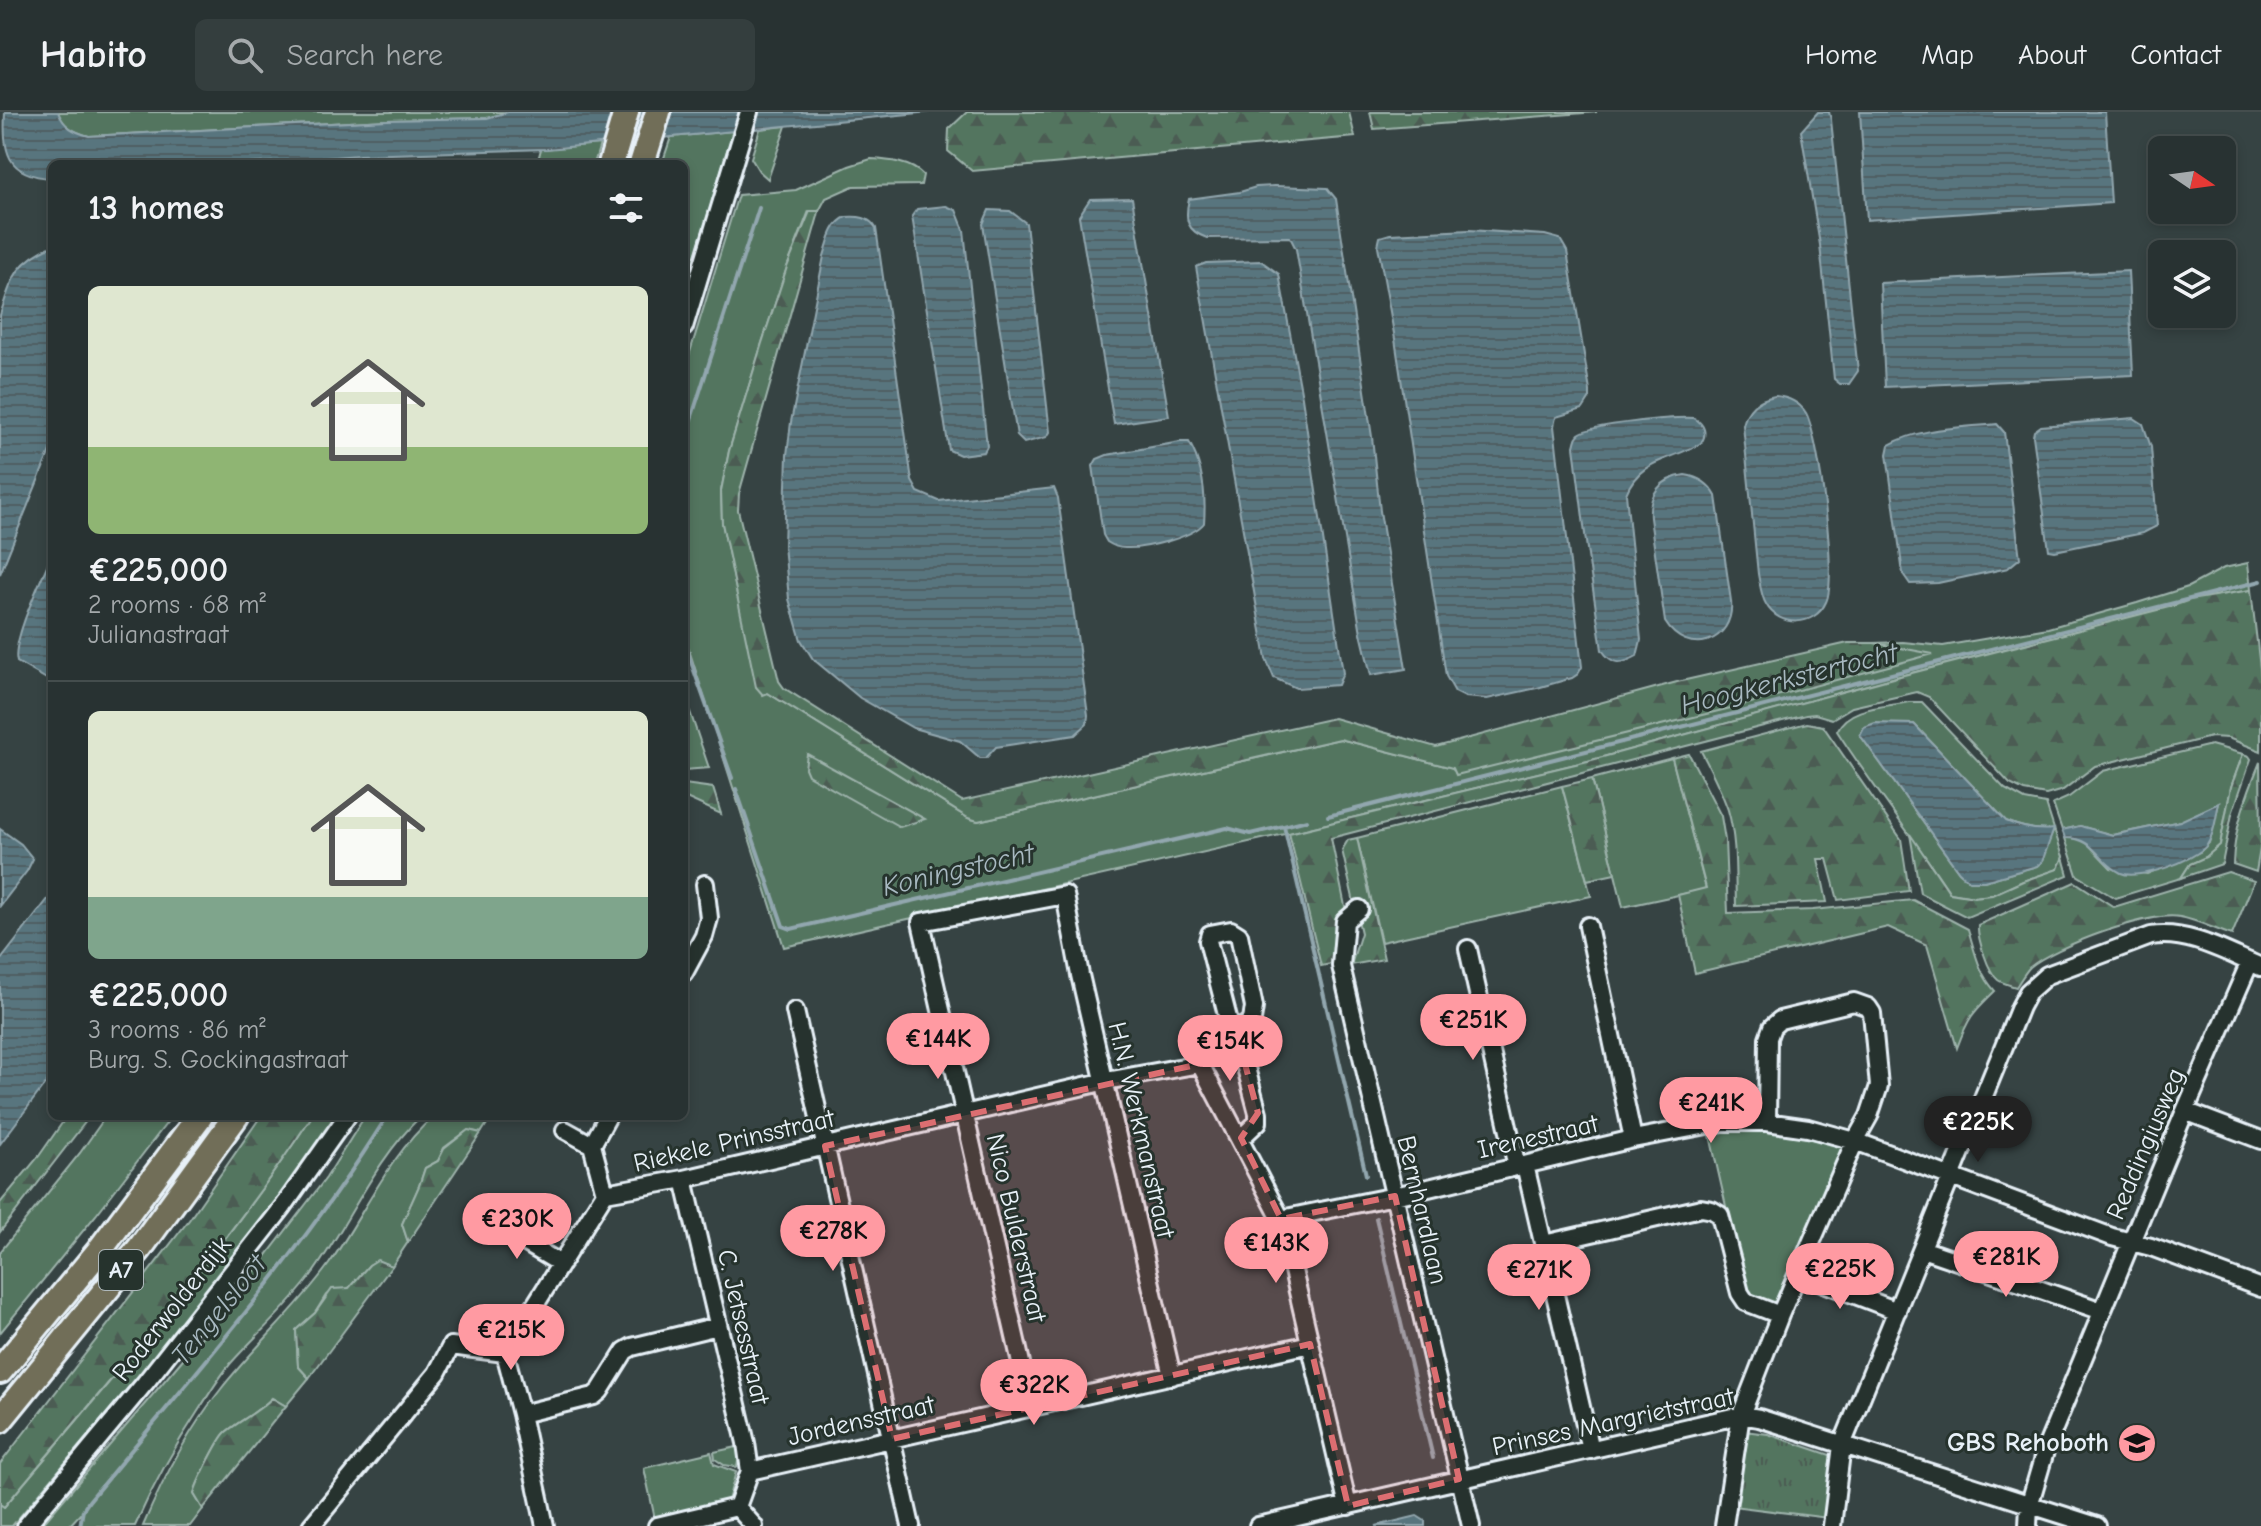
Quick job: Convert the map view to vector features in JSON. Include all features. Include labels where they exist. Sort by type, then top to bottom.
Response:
[{"type":"highway","points":[[612,158],[626,112]]},
{"type":"highway","points":[[644,156],[658,112]]},
{"type":"highway","name":"A7","points":[[0,1371],[99,1251],[197,1120]]},
{"type":"highway","name":"A7","points":[[0,1420],[140,1248],[233,1120]]},
{"type":"street","points":[[688,314],[749,112]]},
{"type":"street","points":[[688,966],[704,936],[709,918],[705,884]]},
{"type":"street","name":"H.N. Werkmanstraat","points":[[1065,895],[1080,975],[1172,1376]]},
{"type":"street","name":"Nico Bulderstraat","points":[[1031,1407],[921,922],[1065,895]]},
{"type":"street","name":"Bernhardlaan","points":[[1359,909],[1345,921],[1341,966],[1471,1526]]},
{"type":"street","points":[[1588,926],[1633,1139]]},
{"type":"street","points":[[1241,1138],[1258,1122],[1258,1113],[1235,1036],[1208,941],[1210,934],[1231,930],[1239,935],[1254,1007],[1252,1020],[1235,1036],[1200,1064],[1281,1219],[1348,1506]]},
{"type":"street","points":[[1832,1526],[1842,1445],[2028,992],[2047,975],[2151,936],[2168,934],[2187,937],[2255,964]]},
{"type":"street","points":[[1468,949],[1521,1166],[1544,1244],[1591,1450]]},
{"type":"street","name":"Reddingiusweg","points":[[2028,1526],[2029,1506],[2046,1448],[2185,1111],[2255,964]]},
{"type":"street","points":[[1724,1526],[1741,1415],[1780,1315],[1855,1141],[1869,1116],[1879,1086],[1872,1013],[1868,1007],[1854,1002],[1780,1020],[1772,1027],[1768,1038],[1767,1122]]},
{"type":"street","points":[[795,1011],[911,1526]]},
{"type":"street","name":"Riekele Prinsstraat","points":[[605,1193],[684,1179],[1106,1081],[1200,1064]]},
{"type":"street","points":[[2185,1111],[2261,1140]]},
{"type":"street","name":"Roderwolderdijk","points":[[26,1526],[145,1383],[274,1220],[344,1120]]},
{"type":"street","points":[[545,1526],[505,1353],[605,1193],[592,1145],[606,1120]]},
{"type":"street","name":"Irenestraat","points":[[1281,1219],[1395,1196],[1633,1139],[1723,1122],[1767,1122],[1808,1128],[1855,1141],[2112,1237],[2151,1247],[2261,1288]]},
{"type":"street","points":[[565,1130],[592,1145]]},
{"type":"street","name":"C. Jetsesstraat","points":[[684,1179],[746,1443],[750,1471],[737,1507]]},
{"type":"street","points":[[1544,1244],[1701,1208],[1712,1210],[1720,1215],[1740,1293],[1746,1302],[1780,1315]]},
{"type":"street","points":[[494,1224],[561,1264]]},
{"type":"street","points":[[1922,1249],[2102,1311]]},
{"type":"street","points":[[1798,1273],[1897,1311]]},
{"type":"street","points":[[521,1414],[594,1396],[625,1351],[632,1347],[718,1326]]},
{"type":"street","name":"Jordensstraat","points":[[750,1471],[1310,1344]]},
{"type":"street","points":[[311,1526],[437,1373],[451,1346],[505,1353]]},
{"type":"street","name":"Prinses Margrietstraat","points":[[1258,1526],[1741,1415],[1759,1418],[2089,1525]]},
{"type":"street","points":[[657,1526],[737,1507],[754,1526]]},
{"type":"highlighted area","points":[[1237,1034],[1258,1113],[1241,1138],[1281,1219],[1395,1196],[1459,1479],[1348,1506],[1310,1344],[892,1439],[825,1146],[1200,1064]]},
{"type":"green space","points":[[58,112],[508,112],[487,118],[387,120],[89,136],[70,128]]},
{"type":"green space","points":[[967,112],[1349,112],[1355,137],[972,171],[948,151],[949,129]]},
{"type":"green space","points":[[1370,112],[1597,112],[1374,129]]},
{"type":"green space","points":[[786,126],[768,179],[751,158],[760,129]]},
{"type":"green space","points":[[733,131],[688,281],[688,160],[663,160],[671,137]]},
{"type":"green space","points":[[600,144],[595,160],[538,160],[541,149]]},
{"type":"green space","points":[[871,159],[892,161],[906,164],[923,175],[921,185],[853,186],[826,198],[819,211],[809,211],[787,267],[729,451],[721,491],[722,523],[738,599],[768,693],[968,818],[978,821],[1340,739],[1453,768],[1456,774],[1929,654],[1874,643],[1943,646],[2048,628],[2188,587],[2224,568],[2248,563],[2251,590],[2190,600],[1588,761],[1289,833],[784,947],[688,647],[688,359],[738,195],[796,190]]},
{"type":"green space","points":[[810,211],[819,211],[739,494],[738,510],[779,681],[784,688],[962,801],[1334,718],[1436,747],[1677,682],[1848,643],[1874,643],[1933,654],[1743,705],[1456,775],[1453,768],[1340,739],[978,821],[968,818],[768,693],[763,695],[756,687],[722,523],[721,491],[729,451],[762,343],[787,267]]},
{"type":"green space","points":[[2251,590],[2261,677],[2261,751],[2228,738],[2211,737],[2095,766],[2063,790],[2046,795],[2024,791],[2010,784],[1929,697],[1917,692],[1852,707],[1832,719],[1806,715],[1331,838],[1346,911],[1347,933],[1331,964],[1321,966],[1289,833],[1588,761],[2190,600]]},
{"type":"green space","points":[[1922,702],[2005,789],[2025,800],[2046,804],[2063,857],[2058,869],[1992,895],[1974,897],[1950,893],[1837,731],[1842,723],[1859,712]],"holes":[[[1914,724],[2006,821],[2018,826],[2054,830],[2037,866],[1984,881],[1969,880],[1959,872],[1860,735]]]},
{"type":"green space","points":[[688,706],[709,768],[688,770]]},
{"type":"green space","points":[[1807,723],[1823,726],[1901,839],[1909,891],[1838,900],[1827,859],[1818,859],[1827,902],[1736,906],[1731,822],[1701,751]]},
{"type":"green space","points":[[2211,745],[2243,754],[2231,787],[2220,845],[2206,857],[2190,864],[2181,878],[2115,898],[2077,875],[2065,838],[2086,842],[2111,868],[2147,874],[2200,852],[2209,843],[2219,803],[2181,821],[2112,835],[2080,826],[2062,830],[2053,804],[2069,797],[2103,771]]},
{"type":"green space","points":[[807,754],[925,819],[900,827],[808,775],[805,768]]},
{"type":"green space","points":[[1689,754],[1721,816],[1728,913],[1813,910],[1913,900],[1968,929],[1981,970],[1995,991],[1972,1016],[1957,1048],[1927,945],[1888,927],[1695,973],[1678,895],[1706,888],[1672,758]]},
{"type":"green space","points":[[2243,754],[2251,759],[2232,814],[2222,864],[2181,878],[2190,864],[2206,857],[2220,845],[2231,787]]},
{"type":"green space","points":[[1672,758],[1706,889],[1623,907],[1592,779]]},
{"type":"green space","points":[[2260,762],[2261,843],[2256,872],[2233,864],[2239,824]]},
{"type":"green space","points":[[1592,779],[1615,874],[1587,880],[1562,786]]},
{"type":"green space","points":[[688,785],[713,788],[721,814],[688,799]]},
{"type":"green space","points":[[1562,786],[1591,896],[1381,942],[1357,838]]},
{"type":"green space","points":[[1910,834],[1950,893],[1974,897],[1992,895],[2058,869],[2063,857],[2068,875],[1967,917],[1920,893]]},
{"type":"green space","points":[[1357,838],[1384,959],[1351,965],[1361,933],[1342,850],[1348,840]]},
{"type":"green space","points":[[2228,872],[2254,881],[2232,935],[2180,917],[2147,919],[2102,932],[2059,950],[2030,967],[2016,987],[1998,980],[1979,938],[1978,925],[2075,882],[2114,907]]},
{"type":"green space","points":[[64,1120],[87,1120],[0,1232],[0,1203]]},
{"type":"green space","points":[[103,1120],[169,1120],[0,1333],[0,1252]]},
{"type":"green space","points":[[258,1120],[309,1120],[203,1267],[4,1507],[0,1504],[0,1464],[189,1220]]},
{"type":"green space","points":[[309,1120],[336,1120],[222,1274],[139,1375],[12,1526],[0,1526],[0,1504],[4,1507],[164,1316],[277,1168]]},
{"type":"green space","points":[[362,1120],[417,1120],[375,1173],[310,1277],[219,1379],[173,1451],[135,1526],[80,1526],[81,1513],[69,1526],[41,1526],[228,1306],[326,1178]]},
{"type":"green space","points":[[430,1120],[489,1120],[481,1133],[468,1130],[444,1148],[438,1161],[425,1168],[402,1224],[408,1242],[392,1266],[377,1261],[369,1265],[349,1288],[326,1295],[315,1313],[296,1330],[298,1366],[309,1378],[286,1406],[272,1398],[226,1432],[194,1494],[203,1509],[190,1526],[143,1526],[159,1490],[209,1404],[317,1281],[390,1167]]},
{"type":"green space","points":[[1734,1127],[1789,1134],[1843,1147],[1777,1308],[1746,1295],[1709,1131]]},
{"type":"green space","points":[[468,1130],[481,1133],[408,1242],[402,1224],[425,1168],[438,1161],[444,1149]]},
{"type":"green space","points":[[377,1260],[392,1266],[309,1378],[298,1366],[296,1330],[315,1313],[332,1289],[349,1288]]},
{"type":"green space","points":[[272,1398],[286,1406],[203,1509],[194,1494],[218,1443],[226,1432]]},
{"type":"green space","points":[[1744,1431],[1768,1434],[1836,1457],[1828,1518],[1732,1506]]},
{"type":"green space","points":[[737,1447],[737,1467],[724,1465],[715,1459],[714,1452]]},
{"type":"green space","points":[[711,1452],[714,1464],[736,1472],[727,1504],[655,1519],[644,1468]]},
{"type":"water","points":[[5,112],[58,112],[70,128],[89,136],[387,120],[487,118],[508,112],[930,112],[547,149],[297,160],[48,160],[48,177],[16,167],[10,159],[5,138]]},
{"type":"water","points":[[1818,112],[1829,112],[1831,120],[1858,371],[1849,384],[1840,384],[1834,379],[1820,245],[1801,131]]},
{"type":"water","points":[[1860,112],[2105,112],[2111,203],[1867,220]]},
{"type":"water","points":[[1275,186],[1327,188],[1336,199],[1372,437],[1380,511],[1406,669],[1371,675],[1361,633],[1296,249],[1290,237],[1207,238],[1195,232],[1187,219],[1189,199]]},
{"type":"water","points":[[1132,198],[1169,416],[1114,424],[1079,216],[1090,199]]},
{"type":"water","points":[[946,206],[956,210],[964,230],[987,446],[984,452],[960,455],[949,450],[912,216],[917,209]]},
{"type":"water","points":[[989,210],[1010,211],[1026,223],[1050,432],[1047,437],[1024,443],[1017,436],[983,224]]},
{"type":"water","points":[[846,217],[863,218],[876,228],[912,481],[918,492],[939,501],[1054,488],[1058,498],[1088,715],[1087,724],[1075,735],[996,747],[986,758],[980,758],[960,741],[913,728],[860,698],[813,659],[801,640],[789,599],[784,545],[787,455],[824,256],[834,228]]},
{"type":"water","points":[[1469,230],[1545,235],[1560,239],[1567,251],[1590,391],[1590,398],[1583,409],[1556,417],[1554,426],[1582,667],[1572,678],[1487,699],[1465,697],[1455,692],[1446,676],[1378,246],[1380,237],[1390,234]]},
{"type":"water","points":[[48,248],[48,456],[0,574],[0,315],[22,265]]},
{"type":"water","points":[[1261,261],[1279,274],[1302,397],[1343,673],[1338,685],[1296,688],[1274,678],[1266,659],[1196,267],[1206,263]]},
{"type":"water","points":[[2128,271],[2133,375],[1885,387],[1880,283]]},
{"type":"water","points":[[1775,396],[1793,401],[1806,413],[1816,450],[1825,508],[1829,588],[1821,610],[1806,620],[1788,621],[1772,612],[1762,594],[1758,574],[1743,425],[1754,405]]},
{"type":"water","points":[[1694,418],[1704,429],[1701,443],[1648,467],[1632,482],[1626,494],[1641,640],[1637,656],[1622,662],[1613,661],[1602,650],[1574,446],[1576,439],[1587,430],[1616,424]]},
{"type":"water","points":[[2134,418],[2143,424],[2151,447],[2157,526],[2143,533],[2049,550],[2034,431],[2041,426]]},
{"type":"water","points":[[1997,424],[2004,432],[2020,558],[2008,568],[1938,583],[1910,584],[1903,574],[1887,454],[1889,445],[1928,432]]},
{"type":"water","points":[[1189,442],[1198,461],[1204,492],[1204,523],[1179,538],[1155,544],[1122,548],[1107,542],[1103,535],[1093,466],[1097,459]]},
{"type":"water","points":[[1685,475],[1703,481],[1716,496],[1731,601],[1725,627],[1718,636],[1708,641],[1685,640],[1665,622],[1650,518],[1651,502],[1658,489],[1669,480]]},
{"type":"water","points":[[48,563],[48,680],[17,662],[19,639]]},
{"type":"water","points":[[1875,723],[1914,724],[2006,821],[2042,830],[2054,829],[2042,862],[1984,881],[1969,881],[1959,872],[1860,735],[1864,727]]},
{"type":"water","points":[[2219,803],[2207,845],[2191,857],[2153,872],[2121,873],[2084,842],[2065,838],[2062,830],[2080,826],[2113,835],[2180,821]]},
{"type":"water","points":[[0,829],[21,844],[33,859],[0,906]]},
{"type":"water","points":[[48,899],[48,1080],[0,1144],[0,961]]},
{"type":"water","points":[[1417,1516],[1425,1521],[1425,1526],[1376,1526]]},
{"type":"waterway","name":"Tengelsloot","points":[[688,429],[759,208]]},
{"type":"waterway","name":"Hoogkerkstertocht","points":[[1328,816],[2261,581]]},
{"type":"waterway","name":"Koningstocht","points":[[688,653],[732,778]]},
{"type":"waterway","name":"Koningstocht","points":[[736,789],[783,926],[791,929],[1227,828],[1250,834],[1284,826]]},
{"type":"waterway","name":"Hoogkerkstertocht","points":[[1307,820],[1284,826],[1366,1175]]},
{"type":"waterway","name":"Tengelsloot","points":[[80,1526],[83,1510],[89,1501],[283,1266],[384,1120]]},
{"type":"waterway","name":"Hoogkerkstertocht","points":[[1376,1218],[1433,1458]]},
{"type":"place","name":"GBS Rehoboth","points":[[2137,1443]]}]
